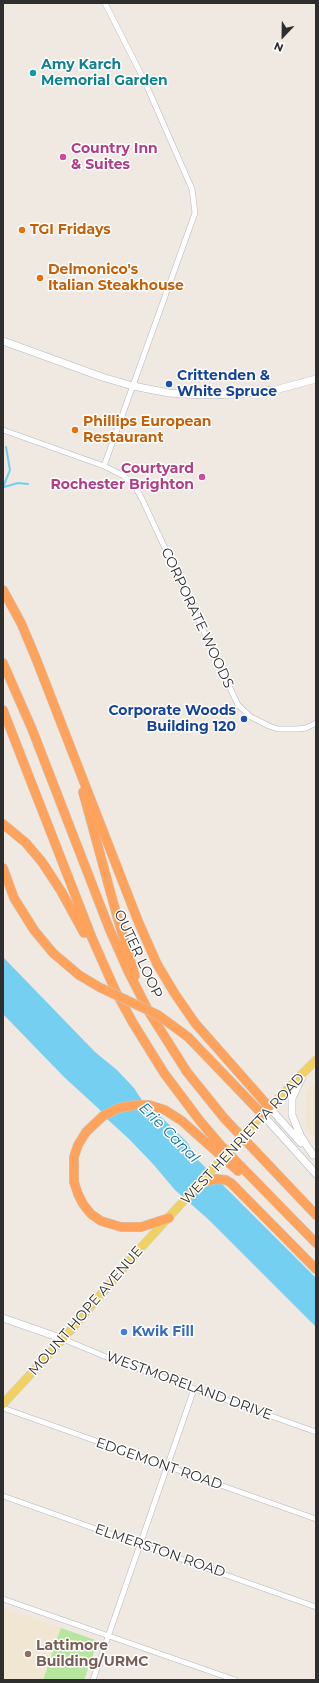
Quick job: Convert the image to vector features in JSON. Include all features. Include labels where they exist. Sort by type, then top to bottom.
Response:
[{"type":"highway","points":[[3,590],[26,634],[141,926],[163,974],[181,1004],[198,1027],[270,1107]]},
{"type":"highway","name":"OUTER LOOP","points":[[3,663],[32,729],[109,928],[144,1002],[177,1057],[209,1100],[238,1135],[316,1215]]},
{"type":"highway","points":[[3,710],[92,938],[111,981]]},
{"type":"highway","points":[[64,732],[86,803],[119,926],[144,1002]]},
{"type":"highway","points":[[3,824],[26,843],[47,869],[68,904],[145,1044],[181,1098],[223,1148],[316,1243]]},
{"type":"highway","points":[[3,868],[14,898],[34,930],[52,952],[80,975],[99,987],[158,1015],[188,1036],[259,1118]]},
{"type":"highway","points":[[169,1218],[149,1225],[126,1228],[106,1223],[91,1214],[80,1200],[73,1176],[74,1157],[81,1140],[89,1128],[110,1111],[127,1106],[153,1106],[165,1110],[178,1118],[306,1232]]},
{"type":"highway","points":[[199,1184],[220,1179],[231,1183],[316,1268]]},
{"type":"main road","name":"WEST HENRIETTA ROAD","points":[[169,1218],[259,1118],[316,1060]]},
{"type":"main road","name":"MOUNT HOPE AVENUE","points":[[3,1404],[63,1339],[135,1254],[169,1218]]},
{"type":"street","points":[[104,466],[195,213],[192,189],[145,82],[113,15],[105,3]]},
{"type":"street","points":[[3,341],[77,369],[133,386],[176,394],[222,395],[275,390],[316,379]]},
{"type":"street","name":"CORPORATE WOODS","points":[[3,430],[104,466],[124,476],[131,482],[140,494],[238,705],[251,717],[269,726],[297,729],[306,728],[316,723]]},
{"type":"street","points":[[305,1072],[294,1094],[291,1110],[297,1130],[314,1157]]},
{"type":"street","points":[[270,1107],[314,1157]]},
{"type":"street","points":[[259,1118],[316,1174]]},
{"type":"street","points":[[3,1318],[63,1339]]},
{"type":"street","name":"WESTMORELAND DRIVE","points":[[63,1339],[111,1359],[316,1432]]},
{"type":"street","points":[[93,1680],[166,1466],[194,1389]]},
{"type":"street","name":"EDGEMONT ROAD","points":[[3,1408],[316,1519]]},
{"type":"street","name":"ELMERSTON ROAD","points":[[3,1496],[316,1607]]},
{"type":"street","points":[[3,1599],[235,1680]]},
{"type":"shaded area","points":[[316,1081],[316,1139],[305,1127],[306,1092]]},
{"type":"shaded area","name":"Lattimore Building/URMC","points":[[3,1608],[61,1628],[43,1680],[3,1680]]},
{"type":"green space","points":[[61,1628],[98,1641],[84,1680],[43,1680]]},
{"type":"water","name":"Erie Canal","points":[[3,957],[95,1052],[117,1070],[134,1088],[147,1108],[158,1114],[187,1142],[197,1159],[316,1278],[316,1327],[209,1220],[175,1190],[129,1139],[64,1077],[3,1014]]},
{"type":"waterway","points":[[3,487],[10,470],[6,447]]},
{"type":"waterway","points":[[4,487],[18,483],[28,484]]},
{"type":"place","name":"Amy Karch Memorial Garden","points":[[33,73]]},
{"type":"place","name":"Country Inn & Suites","points":[[63,157]]},
{"type":"place","name":"TGI Fridays","points":[[22,230]]},
{"type":"place","name":"Delmonico's Italian Steakhouse","points":[[40,278]]},
{"type":"place","name":"Crittenden & White Spruce","points":[[169,384]]},
{"type":"place","name":"Phillips European Restaurant","points":[[75,430]]},
{"type":"place","name":"Courtyard Rochester Brighton","points":[[202,477]]},
{"type":"place","name":"Corporate Woods Building 120","points":[[244,719]]},
{"type":"place","name":"Kwik Fill","points":[[124,1332]]},
{"type":"place","name":"Lattimore Building/URMC","points":[[28,1654]]}]
